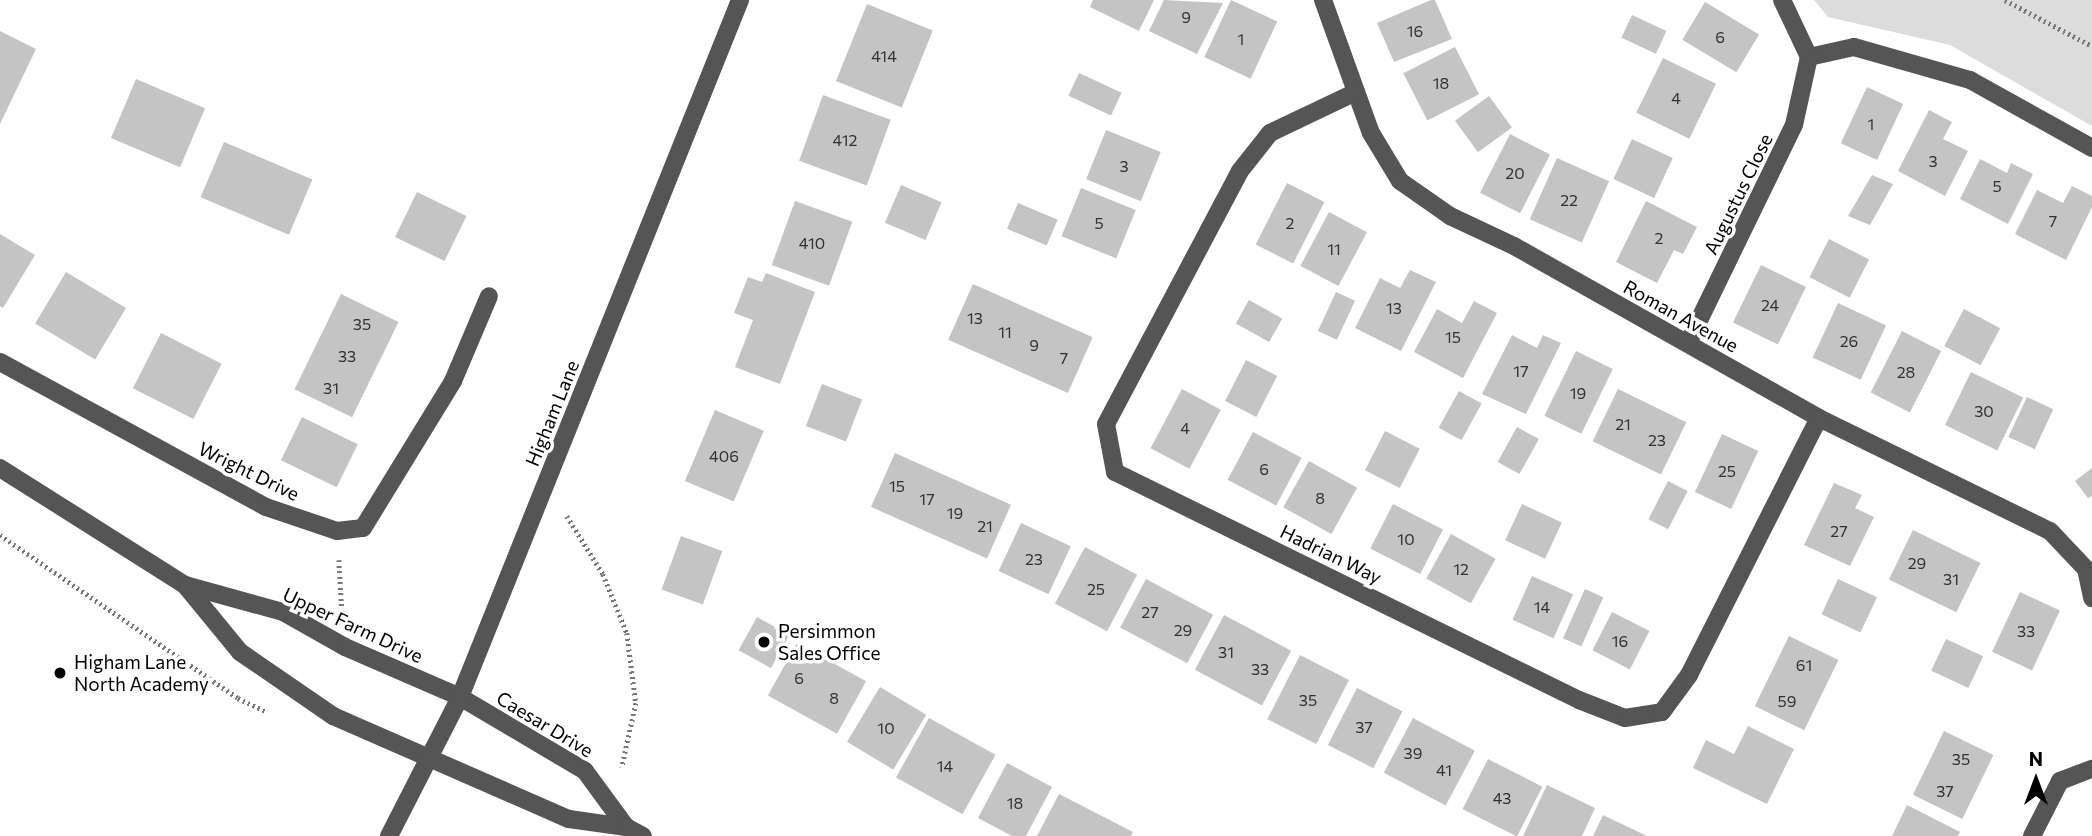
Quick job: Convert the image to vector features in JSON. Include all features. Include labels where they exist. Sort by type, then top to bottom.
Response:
[{"type":"street","name":"Higham Lane","points":[[389,836],[460,697],[740,0]]},
{"type":"street","name":"Roman Avenue","points":[[1323,0],[1371,133],[1400,181],[1450,216],[1514,246],[1819,418],[2050,531],[2089,568],[2092,598]]},
{"type":"street","points":[[1782,0],[1809,57],[1854,47],[1970,79],[2092,148]]},
{"type":"street","name":"Augustus Close","points":[[1688,343],[1794,125],[1809,57]]},
{"type":"street","name":"Hadrian Way","points":[[1356,92],[1270,133],[1240,171],[1106,424],[1115,472],[1579,700],[1625,718],[1662,712],[1689,675],[1819,418]]},
{"type":"street","points":[[337,531],[363,528],[373,515],[453,381],[489,296]]},
{"type":"street","name":"Wright Drive","points":[[0,362],[266,507],[337,531]]},
{"type":"street","name":"Upper Farm Drive","points":[[0,468],[185,585],[283,612],[345,647],[460,697]]},
{"type":"street","name":"Upper Farm Drive","points":[[185,585],[240,652],[333,716],[428,759]]},
{"type":"street","name":"Caesar Drive","points":[[460,697],[585,771],[626,827]]},
{"type":"street","name":"Caesar Drive","points":[[428,759],[569,819],[626,827],[643,836]]},
{"type":"street","points":[[2032,836],[2060,781],[2092,769]]},
{"type":"path","points":[[2005,0],[2092,46]]},
{"type":"path","points":[[547,482],[603,574],[626,633],[636,703],[622,768]]},
{"type":"path","points":[[337,531],[345,647]]},
{"type":"path","points":[[0,535],[238,698],[274,715]]},
{"type":"shaded area","points":[[1814,0],[2092,0],[2092,126],[1950,45],[1828,17]]},
{"type":"building","points":[[1093,0],[1154,0],[1139,31],[1090,7]]},
{"type":"building","points":[[1164,0],[1223,3],[1197,54],[1149,31]]},
{"type":"building","points":[[1231,0],[1277,22],[1251,79],[1204,57]]},
{"type":"building","points":[[1435,0],[1452,39],[1394,62],[1377,23]]},
{"type":"building","points":[[1705,2],[1759,34],[1736,72],[1682,40]]},
{"type":"building","points":[[867,4],[933,31],[902,108],[836,81]]},
{"type":"building","points":[[1632,15],[1666,31],[1656,54],[1621,38]]},
{"type":"building","points":[[0,31],[36,49],[0,124]]},
{"type":"building","points":[[1455,47],[1479,94],[1427,121],[1403,73]]},
{"type":"building","points":[[1663,58],[1716,84],[1689,139],[1636,113]]},
{"type":"building","points":[[1079,73],[1122,93],[1111,116],[1068,96]]},
{"type":"building","points":[[136,79],[205,108],[180,167],[111,138]]},
{"type":"building","points":[[1867,87],[1903,104],[1877,160],[1841,143]]},
{"type":"building","points":[[823,95],[891,120],[867,185],[799,161]]},
{"type":"building","points":[[1489,96],[1512,128],[1478,152],[1455,121]]},
{"type":"building","points":[[1929,110],[1952,122],[1943,139],[1968,151],[1945,196],[1898,171]]},
{"type":"building","points":[[1106,130],[1161,152],[1141,201],[1086,179]]},
{"type":"building","points":[[1510,134],[1550,154],[1520,213],[1480,193]]},
{"type":"building","points":[[1632,139],[1673,158],[1654,198],[1613,179]]},
{"type":"building","points":[[224,142],[312,180],[289,235],[201,197]]},
{"type":"building","points":[[1557,158],[1609,181],[1582,242],[1530,219]]},
{"type":"building","points":[[1980,159],[2007,173],[2011,163],[2033,174],[2008,224],[1960,199]]},
{"type":"building","points":[[1872,175],[1893,184],[1870,225],[1848,216]]},
{"type":"building","points":[[1287,183],[1324,202],[1293,264],[1256,244]]},
{"type":"building","points":[[901,185],[942,202],[925,240],[885,223]]},
{"type":"building","points":[[2072,186],[2092,196],[2092,207],[2066,260],[2015,234],[2037,190],[2063,203]]},
{"type":"building","points":[[1081,188],[1136,210],[1116,258],[1062,236]]},
{"type":"building","points":[[417,192],[466,216],[445,261],[395,237]]},
{"type":"building","points":[[795,201],[852,222],[829,286],[772,265]]},
{"type":"building","points":[[1646,201],[1697,227],[1683,254],[1674,250],[1657,283],[1616,262]]},
{"type":"building","points":[[1018,203],[1058,220],[1047,246],[1007,229]]},
{"type":"building","points":[[1329,212],[1367,232],[1338,286],[1300,266]]},
{"type":"building","points":[[0,234],[35,255],[3,308],[0,306]]},
{"type":"building","points":[[1829,239],[1869,259],[1850,298],[1809,277]]},
{"type":"building","points":[[1761,265],[1806,287],[1778,344],[1733,323]]},
{"type":"building","points":[[1410,270],[1436,282],[1401,351],[1355,328],[1380,278],[1400,288]]},
{"type":"building","points":[[66,272],[126,308],[95,359],[35,323]]},
{"type":"building","points":[[766,273],[815,292],[780,384],[735,367],[753,320],[734,313],[748,277],[762,282]]},
{"type":"building","points":[[973,284],[1093,337],[1068,393],[948,340]]},
{"type":"building","points":[[1336,292],[1355,301],[1337,340],[1318,331]]},
{"type":"building","points":[[341,294],[399,322],[352,417],[295,389]]},
{"type":"building","points":[[1249,300],[1282,318],[1269,342],[1236,324]]},
{"type":"building","points":[[1474,301],[1497,313],[1463,378],[1414,352],[1437,309],[1462,323]]},
{"type":"building","points":[[1838,303],[1886,325],[1861,380],[1813,357]]},
{"type":"building","points":[[1964,309],[2000,328],[1980,365],[1944,346]]},
{"type":"building","points":[[1902,331],[1941,351],[1910,412],[1871,392]]},
{"type":"building","points":[[161,333],[222,364],[193,419],[133,388]]},
{"type":"building","points":[[1512,335],[1537,348],[1543,335],[1561,343],[1526,414],[1482,394]]},
{"type":"building","points":[[1576,351],[1613,369],[1581,434],[1544,416]]},
{"type":"building","points":[[1246,360],[1277,376],[1256,417],[1225,401]]},
{"type":"building","points":[[1971,372],[2023,397],[1997,450],[1945,425]]},
{"type":"building","points":[[822,384],[862,399],[846,441],[806,426]]},
{"type":"building","points":[[1182,389],[1221,410],[1189,469],[1151,448]]},
{"type":"building","points":[[1618,389],[1686,422],[1661,474],[1593,441]]},
{"type":"building","points":[[1459,391],[1482,404],[1461,440],[1439,428]]},
{"type":"building","points":[[2027,397],[2053,409],[2035,449],[2008,437]]},
{"type":"building","points":[[715,410],[764,431],[734,502],[685,481]]},
{"type":"building","points":[[302,417],[358,444],[337,487],[281,460]]},
{"type":"building","points":[[1517,427],[1539,439],[1519,474],[1498,462]]},
{"type":"building","points":[[1385,431],[1420,449],[1400,488],[1365,470]]},
{"type":"building","points":[[1253,432],[1302,458],[1276,506],[1228,480]]},
{"type":"building","points":[[1722,434],[1758,451],[1731,509],[1695,492]]},
{"type":"building","points":[[895,453],[1011,505],[987,559],[871,507]]},
{"type":"building","points":[[1309,461],[1357,488],[1331,534],[1283,507]]},
{"type":"building","points":[[2092,468],[2092,496],[2088,498],[2075,481]]},
{"type":"building","points":[[1668,481],[1688,491],[1668,529],[1648,519]]},
{"type":"building","points":[[1834,483],[1862,495],[1855,508],[1874,517],[1850,566],[1804,545]]},
{"type":"building","points":[[1393,504],[1443,529],[1420,574],[1370,549]]},
{"type":"building","points":[[1522,504],[1562,523],[1545,559],[1505,540]]},
{"type":"building","points":[[1021,523],[1071,546],[1048,594],[999,571]]},
{"type":"building","points":[[1913,530],[1980,563],[1956,612],[1889,579]]},
{"type":"building","points":[[1451,534],[1496,559],[1471,603],[1426,579]]},
{"type":"building","points":[[681,536],[722,551],[703,605],[662,590]]},
{"type":"building","points":[[1085,547],[1137,575],[1107,631],[1055,604]]},
{"type":"building","points":[[1532,576],[1573,594],[1554,638],[1512,620]]},
{"type":"building","points":[[1146,579],[1213,615],[1187,663],[1120,628]]},
{"type":"building","points":[[1838,579],[1877,597],[1860,633],[1822,614]]},
{"type":"building","points":[[1585,589],[1603,597],[1581,646],[1563,638]]},
{"type":"building","points":[[2020,592],[2060,611],[2032,670],[1992,652]]},
{"type":"building","points":[[1612,612],[1649,631],[1630,669],[1592,650]]},
{"type":"building","points":[[1224,615],[1291,651],[1262,705],[1195,670]]},
{"type":"building","name":"Persimmon Sales Office","points":[[757,617],[789,635],[771,668],[739,650]]},
{"type":"building","points":[[1789,636],[1838,660],[1804,730],[1755,706]]},
{"type":"building","points":[[1946,639],[1983,656],[1968,688],[1931,671]]},
{"type":"building","points":[[797,643],[866,681],[837,734],[768,695]]},
{"type":"building","points":[[1300,655],[1349,680],[1316,744],[1267,719]]},
{"type":"building","points":[[880,687],[926,715],[893,770],[847,742]]},
{"type":"building","points":[[1357,688],[1402,711],[1373,768],[1328,745]]},
{"type":"building","points":[[929,718],[995,755],[963,814],[896,777]]},
{"type":"building","points":[[1413,718],[1475,751],[1446,806],[1384,773]]},
{"type":"building","points":[[1748,726],[1794,749],[1767,804],[1693,768],[1706,740],[1734,754]]},
{"type":"building","points":[[1944,731],[1993,755],[1962,819],[1913,795]]},
{"type":"building","points":[[1488,759],[1542,787],[1517,836],[1463,809]]},
{"type":"building","points":[[1007,763],[1052,787],[1026,836],[1012,836],[978,818]]},
{"type":"building","points":[[1547,785],[1595,808],[1582,836],[1523,836]]},
{"type":"building","points":[[1059,794],[1133,832],[1131,836],[1037,836]]},
{"type":"building","points":[[1907,805],[1960,832],[1958,836],[1892,836]]},
{"type":"building","points":[[1603,815],[1647,836],[1593,836]]},
{"type":"place","name":"Persimmon Sales Office","points":[[764,642]]},
{"type":"place","name":"Higham Lane North Academy","points":[[60,673]]}]
